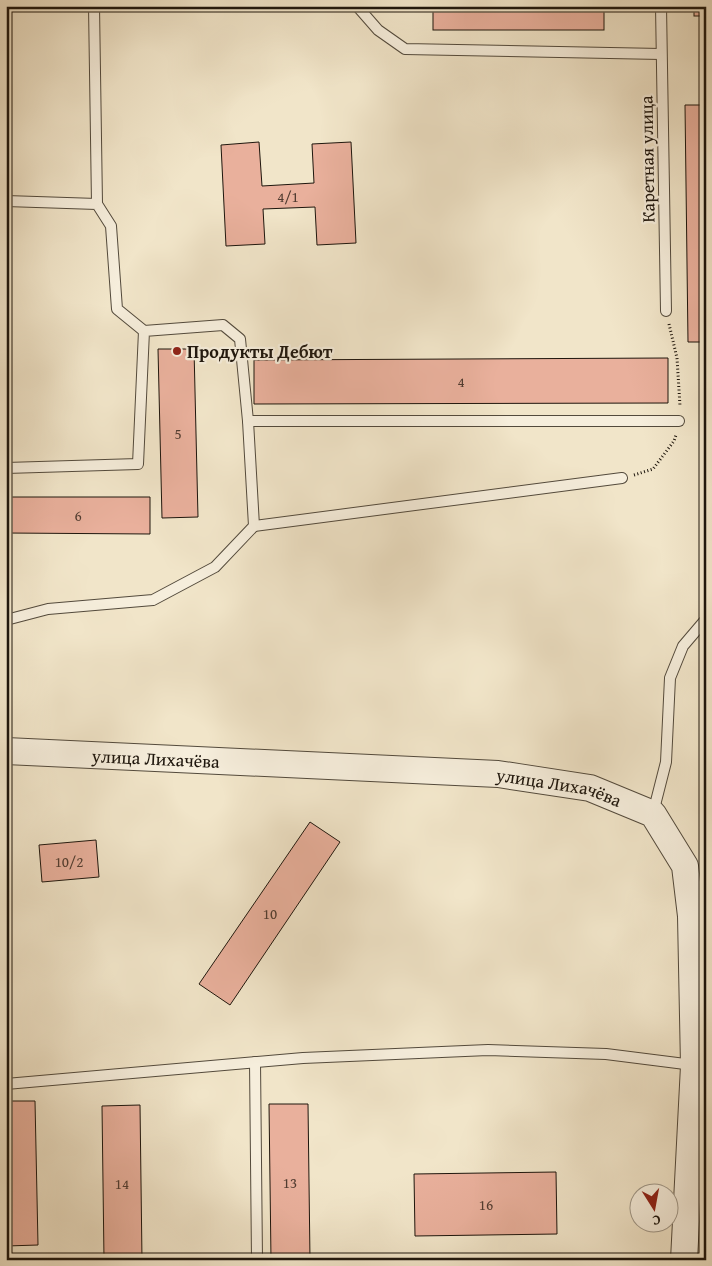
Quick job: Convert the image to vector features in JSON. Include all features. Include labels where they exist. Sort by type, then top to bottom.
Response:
[{"type":"street","name":"улица Лихачёва","points":[[6,751],[498,774],[590,788],[653,814]]},
{"type":"street","points":[[653,814],[685,866],[691,916],[694,1066],[684,1260]]},
{"type":"lane","points":[[94,6],[97,204],[111,226],[116,309],[144,331],[223,325],[240,339],[248,421],[254,526]]},
{"type":"lane","points":[[358,6],[378,30],[406,49],[661,54]]},
{"type":"lane","name":"Каретная улица","points":[[660,6],[666,311]]},
{"type":"lane","points":[[6,201],[97,204]]},
{"type":"lane","points":[[6,468],[138,464],[144,331]]},
{"type":"lane","points":[[248,421],[679,421]]},
{"type":"lane","points":[[6,620],[48,610],[153,600],[215,567],[254,526],[622,478]]},
{"type":"lane","points":[[653,814],[666,762],[670,678],[684,646],[706,619]]},
{"type":"lane","points":[[6,1084],[303,1058],[488,1050],[606,1054],[694,1066]]},
{"type":"lane","points":[[255,1062],[258,1260]]},
{"type":"building","points":[[433,6],[604,6],[604,30],[433,30]]},
{"type":"building","points":[[694,6],[706,6],[706,16],[694,16]]},
{"type":"building","points":[[685,105],[706,105],[706,342],[688,342]]},
{"type":"building","points":[[259,142],[262,186],[314,183],[312,144],[351,142],[356,243],[317,245],[315,207],[263,209],[265,244],[226,246],[221,145]]},
{"type":"building","points":[[158,349],[194,349],[198,517],[162,518]]},
{"type":"building","points":[[668,358],[668,403],[254,404],[254,360]]},
{"type":"building","points":[[6,497],[150,497],[150,534],[6,533]]},
{"type":"building","points":[[310,822],[340,842],[230,1005],[199,984]]},
{"type":"building","points":[[96,840],[99,877],[42,882],[39,845]]},
{"type":"building","points":[[6,1101],[35,1101],[38,1245],[6,1246]]},
{"type":"building","points":[[269,1104],[308,1104],[310,1260],[271,1260]]},
{"type":"building","points":[[140,1105],[142,1260],[104,1260],[102,1106]]},
{"type":"building","points":[[556,1172],[557,1234],[415,1236],[414,1174]]},
{"type":"place","name":"Продукты Дебют","points":[[177,351]]}]
